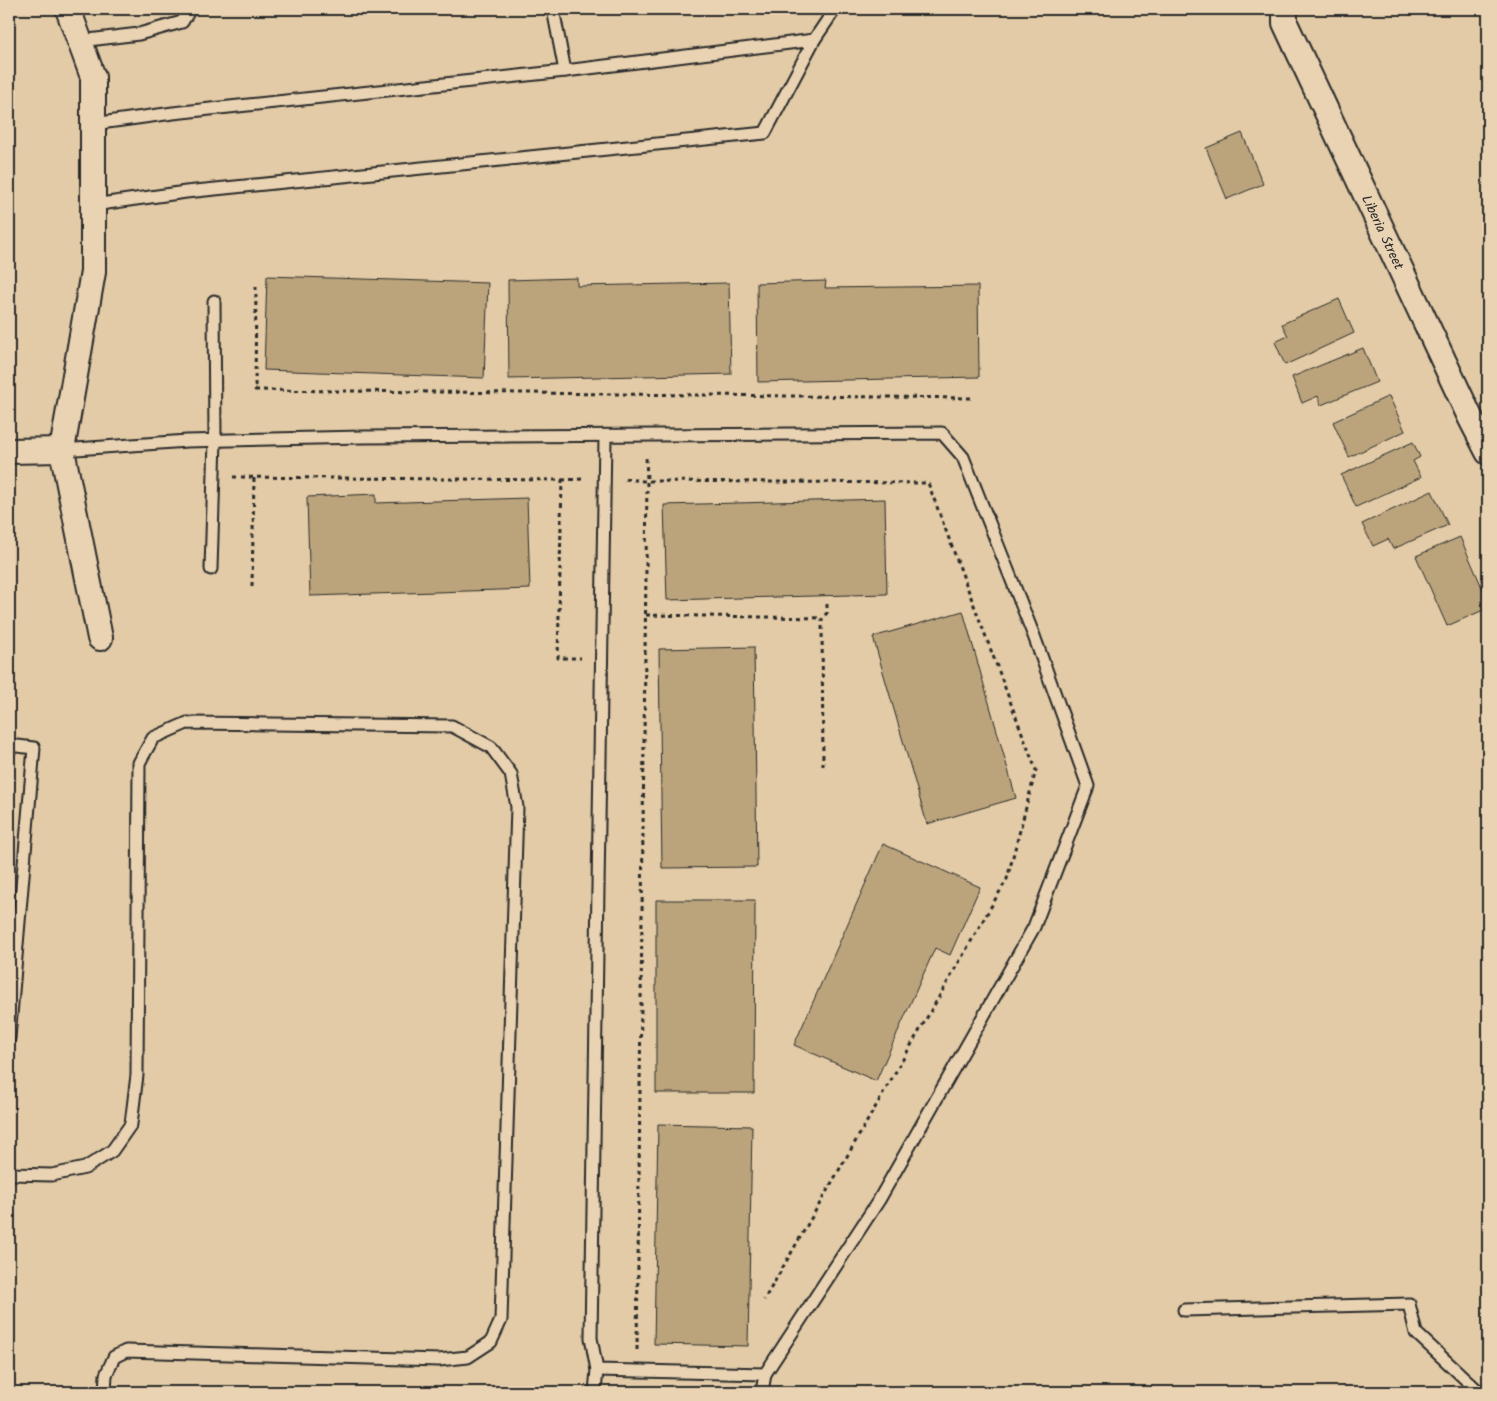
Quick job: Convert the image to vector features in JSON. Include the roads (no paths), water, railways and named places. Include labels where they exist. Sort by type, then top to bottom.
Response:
[{"type":"street","points":[[68,9],[93,77],[93,272],[62,450],[100,638]]},
{"type":"street","name":"Liberia Street","points":[[1286,9],[1286,23],[1479,413],[1488,452]]},
{"type":"street","points":[[9,451],[62,450]]},
{"type":"lane","points":[[80,41],[139,34],[182,22],[190,9]]},
{"type":"lane","points":[[554,9],[565,71]]},
{"type":"lane","points":[[93,205],[186,192],[765,133],[814,40],[835,9]]},
{"type":"lane","points":[[93,124],[182,112],[565,71],[814,40]]},
{"type":"lane","points":[[211,569],[215,440],[214,301]]},
{"type":"lane","points":[[62,450],[187,441],[362,437],[942,434],[963,457],[1034,636],[1088,786],[1034,927],[879,1200],[765,1374],[762,1392]]},
{"type":"lane","points":[[595,1392],[597,1370],[591,1338],[605,437]]},
{"type":"lane","points":[[9,1174],[52,1176],[85,1168],[112,1151],[131,1124],[137,1075],[139,763],[153,738],[187,723],[452,726],[491,747],[511,774],[517,807],[501,1320],[491,1342],[468,1357],[439,1360],[126,1351],[114,1357],[106,1375],[105,1392]]},
{"type":"lane","points":[[9,745],[34,748],[9,1038]]},
{"type":"lane","points":[[1184,1310],[1409,1304],[1416,1333],[1481,1392]]},
{"type":"lane","points":[[597,1370],[765,1374]]}]
